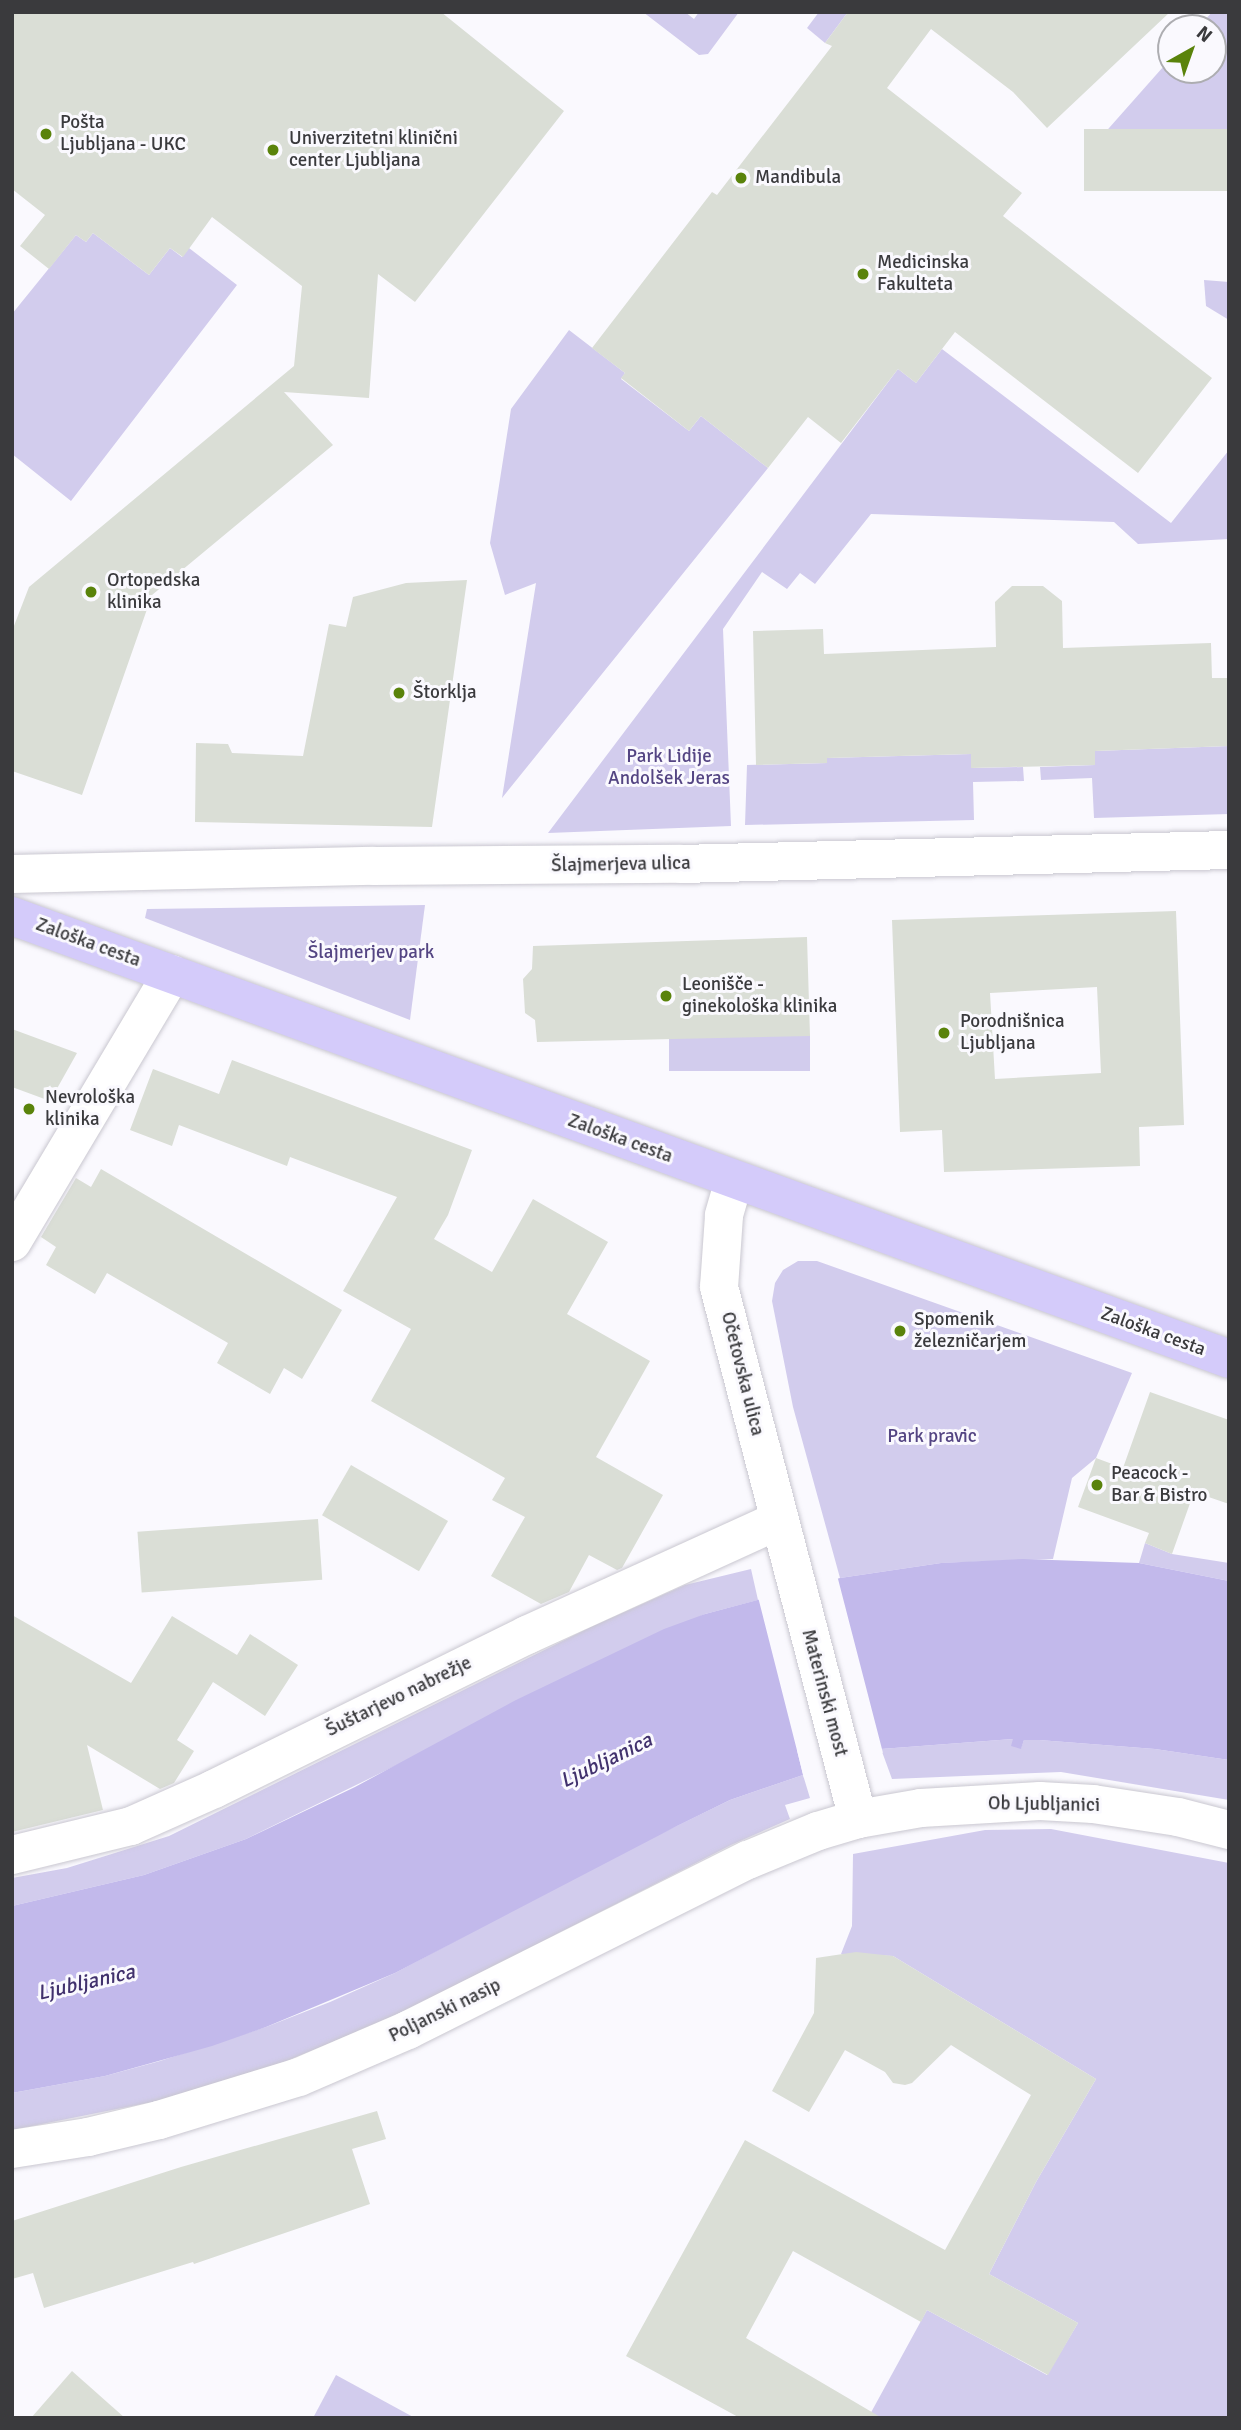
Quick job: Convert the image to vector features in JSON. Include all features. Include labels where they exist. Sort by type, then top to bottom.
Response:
[{"type":"main road","name":"Zaloška cesta","points":[[12,916],[1229,1359]]},
{"type":"street","name":"Šlajmerjeva ulica","points":[[12,874],[359,866],[680,864],[1229,850]]},
{"type":"street","points":[[12,1242],[172,974]]},
{"type":"street","name":"Očetovska ulica","points":[[734,1180],[724,1216],[719,1287],[791,1566]]},
{"type":"street","name":"Šuštarjevo nabrežje","points":[[12,1856],[131,1826],[214,1789],[527,1635],[779,1520]]},
{"type":"street","name":"Materinski most","points":[[791,1566],[858,1819]]},
{"type":"street","name":"Ob Ljubljanici","points":[[858,1819],[921,1808],[1040,1801],[1117,1808],[1229,1830]]},
{"type":"street","name":"Poljanski nasip","points":[[12,2149],[159,2120],[299,2077],[408,2030],[735,1866],[818,1831],[858,1819]]},
{"type":"green space","points":[[643,12],[685,12],[694,19],[699,12],[739,12],[708,54],[699,55]]},
{"type":"green space","points":[[819,12],[848,12],[825,43],[807,28]]},
{"type":"green space","points":[[1229,12],[1229,129],[1086,154],[1157,74],[1157,84],[1227,84],[1227,14],[1210,14]]},
{"type":"green space","points":[[93,233],[149,275],[170,248],[182,257],[189,248],[237,285],[71,501],[12,454],[12,314],[76,235],[86,242]]},
{"type":"green space","points":[[1204,280],[1229,282],[1229,320],[1206,306]]},
{"type":"green space","points":[[569,330],[625,373],[621,379],[689,431],[701,416],[768,468],[502,798],[536,583],[505,595],[490,543],[511,409]]},
{"type":"green space","name":"Park Lidije Andolšek Jeras","points":[[942,349],[1171,523],[1229,450],[1229,539],[1138,544],[1114,522],[871,514],[815,584],[800,573],[787,589],[762,572],[723,629],[731,826],[548,833],[898,369],[916,383]]},
{"type":"green space","points":[[1229,746],[1229,814],[1094,818],[1092,778],[1041,780],[1040,767],[1095,765],[1095,751]]},
{"type":"green space","points":[[971,754],[971,768],[1023,767],[1024,781],[973,782],[974,820],[745,825],[747,765],[827,763],[827,758]]},
{"type":"green space","name":"Šlajmerjev park","points":[[425,905],[410,1020],[145,918],[147,909]]},
{"type":"green space","points":[[669,1036],[810,1036],[810,1071],[669,1071]]},
{"type":"green space","name":"Park pravic","points":[[798,1261],[817,1261],[1132,1373],[1096,1458],[1072,1478],[1053,1559],[941,1563],[840,1578],[793,1407],[772,1301],[775,1283],[783,1270]]},
{"type":"green space","points":[[1145,1543],[1172,1554],[1229,1563],[1229,1581],[1139,1563]]},
{"type":"green space","points":[[751,1569],[758,1600],[705,1614],[246,1839],[144,1875],[12,1906],[12,1878],[67,1868],[169,1836],[591,1627],[685,1585]]},
{"type":"green space","points":[[1013,1739],[1021,1748],[1024,1740],[1039,1740],[1155,1749],[1229,1760],[1229,1800],[1061,1772],[892,1779],[881,1749]]},
{"type":"green space","points":[[803,1775],[810,1798],[785,1805],[790,1819],[731,1845],[405,2012],[267,2069],[162,2100],[12,2130],[12,2093],[105,2076],[160,2061],[266,2027],[330,2002],[395,1973],[605,1861],[730,1800]]},
{"type":"green space","points":[[1051,1829],[1229,1863],[1229,2418],[868,2418],[927,2310],[1047,2375],[1078,2323],[989,2274],[1036,2182],[1096,2079],[893,1956],[841,1954],[852,1926],[853,1854],[985,1830]]},
{"type":"green space","points":[[336,2375],[415,2418],[313,2418]]},
{"type":"water","name":"Ljubljanica","points":[[1023,1559],[1139,1563],[1229,1581],[1229,1760],[1155,1749],[1039,1740],[1024,1740],[1021,1749],[1011,1746],[1013,1739],[881,1749],[876,1731],[797,1750],[803,1775],[730,1800],[395,1973],[266,2027],[212,2046],[105,2076],[12,2093],[12,1906],[144,1875],[246,1839],[355,1787],[516,1700],[664,1629],[705,1614],[840,1578],[941,1563]]},
{"type":"pier","points":[[837,1575],[883,1753],[878,1751],[874,1735],[801,1752],[806,1774],[804,1778],[758,1597]]},
{"type":"building","name":"Univerzitetni klinični center Ljubljana","points":[[12,12],[441,12],[564,111],[415,302],[378,274],[369,398],[284,392],[333,445],[152,595],[82,795],[12,771],[12,631],[29,587],[294,366],[302,286],[212,217],[183,257],[170,248],[149,275],[93,233],[86,242],[76,235],[49,269],[20,246],[45,215],[12,189]]},
{"type":"building","name":"Medicinska Fakulteta","points":[[848,12],[1170,12],[1157,14],[1157,24],[1047,128],[1013,92],[931,29],[887,88],[1022,193],[1003,216],[1212,378],[1138,473],[955,332],[916,383],[898,369],[841,443],[808,417],[768,468],[701,416],[689,431],[621,378],[625,373],[592,348],[712,192],[717,195],[832,46],[825,43]]},
{"type":"building","points":[[1084,129],[1229,129],[1229,191],[1084,191]]},
{"type":"building","points":[[467,580],[432,827],[195,822],[196,743],[228,744],[232,753],[303,756],[329,624],[346,627],[353,597],[406,583]]},
{"type":"building","points":[[1012,586],[1043,586],[1062,601],[1063,648],[1211,643],[1212,678],[1229,678],[1229,746],[1095,751],[1095,765],[971,768],[971,754],[827,758],[827,763],[756,765],[753,631],[823,629],[824,654],[996,647],[995,602]]},
{"type":"building","name":"Porodnišnica Ljubljana","points":[[1176,911],[1184,1125],[1139,1127],[1140,1166],[944,1172],[942,1130],[900,1132],[892,920]],"holes":[[[1097,987],[1101,1073],[995,1079],[990,993]]]},
{"type":"building","name":"Leonišče - ginekološka klinika","points":[[807,937],[810,1036],[537,1042],[535,1020],[525,1013],[523,979],[532,969],[533,946]]},
{"type":"building","name":"Nevrološka klinika","points":[[12,1029],[77,1053],[50,1101],[12,1087]]},
{"type":"building","points":[[232,1060],[472,1150],[448,1215],[434,1239],[492,1272],[533,1199],[608,1242],[567,1314],[650,1361],[596,1457],[663,1495],[622,1568],[617,1570],[589,1555],[569,1592],[541,1604],[491,1576],[525,1517],[492,1500],[505,1478],[371,1401],[411,1329],[343,1291],[397,1197],[290,1157],[287,1166],[179,1125],[172,1146],[130,1130],[153,1069],[219,1094]]},
{"type":"building","points":[[101,1169],[342,1310],[302,1379],[284,1368],[270,1394],[217,1363],[228,1343],[107,1273],[95,1294],[46,1265],[56,1247],[41,1237],[76,1178],[91,1187]]},
{"type":"building","points":[[1150,1392],[1229,1420],[1229,1504],[1194,1492],[1172,1554],[1145,1543],[1149,1533],[1078,1507],[1096,1458],[1123,1468]]},
{"type":"building","points":[[351,1465],[448,1521],[419,1571],[322,1515]]},
{"type":"building","points":[[318,1519],[322,1580],[142,1592],[137,1532]]},
{"type":"building","points":[[12,1615],[131,1683],[172,1616],[237,1655],[250,1634],[298,1665],[265,1716],[213,1682],[177,1740],[194,1751],[174,1783],[160,1789],[87,1745],[103,1810],[12,1832]]},
{"type":"building","points":[[856,1952],[893,1956],[1096,2079],[1036,2182],[989,2274],[1078,2323],[1048,2375],[927,2310],[921,2322],[793,2251],[746,2338],[882,2418],[740,2418],[626,2356],[745,2140],[945,2250],[1031,2095],[951,2045],[912,2083],[905,2085],[893,2083],[885,2072],[845,2050],[809,2112],[772,2091],[814,2013],[816,1958]]},
{"type":"building","points":[[377,2111],[386,2139],[352,2149],[370,2204],[194,2264],[193,2262],[44,2308],[33,2273],[12,2279],[12,2221],[181,2167]]},
{"type":"building","points":[[72,2371],[125,2418],[31,2418]]},
{"type":"place","name":"Pošta Ljubljana - UKC","points":[[46,134]]},
{"type":"place","name":"Univerzitetni klinični center Ljubljana","points":[[273,150]]},
{"type":"place","name":"Mandibula","points":[[741,178]]},
{"type":"place","name":"Medicinska Fakulteta","points":[[863,274]]},
{"type":"place","name":"Ortopedska klinika","points":[[91,592]]},
{"type":"place","name":"Štorklja","points":[[399,693]]},
{"type":"place","name":"Leonišče - ginekološka klinika","points":[[666,996]]},
{"type":"place","name":"Porodnišnica Ljubljana","points":[[944,1033]]},
{"type":"place","name":"Nevrološka klinika","points":[[29,1109]]},
{"type":"place","name":"Spomenik železničarjem","points":[[900,1331]]},
{"type":"place","name":"Peacock - Bar & Bistro","points":[[1097,1485]]}]
